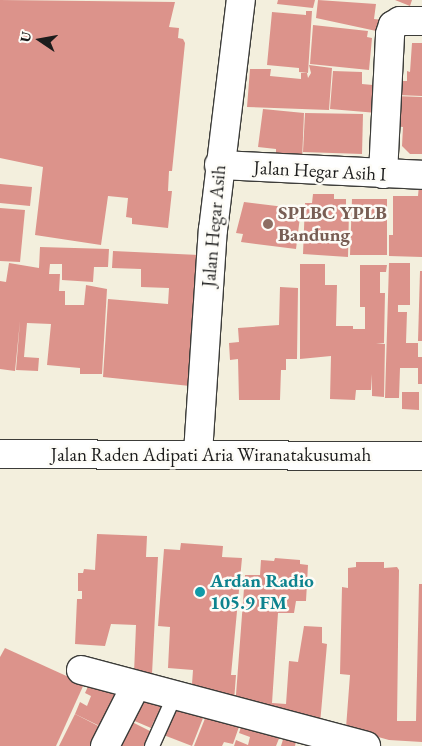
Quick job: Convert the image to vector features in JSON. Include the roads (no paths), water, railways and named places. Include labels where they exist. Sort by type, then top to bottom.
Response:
[{"type":"street","name":"Jalan Hegar Asih","points":[[198,453],[219,165],[241,0]]},
{"type":"street","points":[[384,174],[390,34],[400,21],[422,21]]},
{"type":"street","name":"Jalan Hegar Asih I","points":[[219,165],[422,175]]},
{"type":"street","name":"Jalan Raden Adipati Aria Wiranatakusumah","points":[[0,454],[198,453],[422,456]]},
{"type":"street","points":[[81,670],[135,687],[366,746]]},
{"type":"street","points":[[105,746],[135,687]]},
{"type":"lane","points":[[152,746],[174,697]]},
{"type":"place","name":"SPLBC YPLB Bandung","points":[[268,224]]},
{"type":"place","name":"Ardan Radio 105.9 FM","points":[[200,592]]}]
